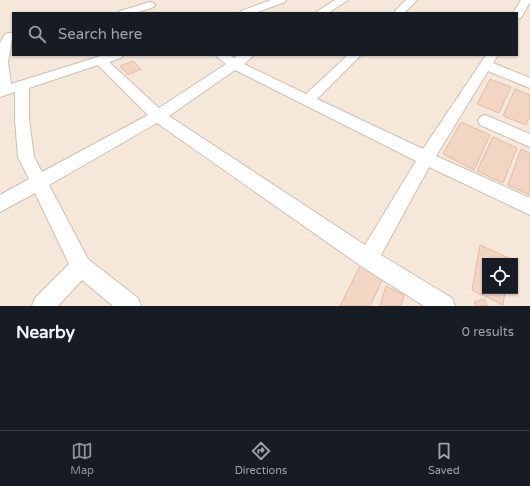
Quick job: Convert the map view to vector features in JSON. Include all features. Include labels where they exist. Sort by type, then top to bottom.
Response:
[{"type":"street","points":[[248,12],[281,0]]},
{"type":"street","points":[[322,12],[343,0]]},
{"type":"street","points":[[399,12],[412,0]]},
{"type":"street","points":[[518,14],[526,0]]},
{"type":"street","points":[[126,12],[147,2],[159,12]]},
{"type":"street","points":[[12,36],[9,36],[3,46],[1,58],[3,91],[114,56]]},
{"type":"street","points":[[222,56],[234,64],[309,99],[425,158],[530,208]]},
{"type":"street","points":[[0,204],[158,116],[246,56]]},
{"type":"street","points":[[309,99],[354,56]]},
{"type":"street","points":[[100,60],[158,116],[368,259],[444,306]]},
{"type":"street","points":[[368,259],[425,158],[488,60],[530,83]]},
{"type":"street","points":[[22,85],[22,119],[26,157],[81,266],[130,306]]},
{"type":"street","points":[[485,121],[530,141]]},
{"type":"street","points":[[43,306],[81,266]]},
{"type":"shaded area","points":[[0,0],[530,0],[530,306],[0,306]]},
{"type":"building","points":[[133,61],[141,69],[128,75],[120,66]]},
{"type":"building","points":[[490,79],[511,87],[499,113],[477,104]]},
{"type":"building","points":[[515,89],[530,95],[530,115],[526,125],[503,116]]},
{"type":"building","points":[[461,122],[490,135],[474,170],[443,154]]},
{"type":"building","points":[[493,137],[517,148],[503,183],[477,171]]},
{"type":"building","points":[[521,149],[530,153],[530,195],[508,185]]},
{"type":"building","points":[[480,245],[509,258],[482,258],[482,294],[505,294],[503,305],[472,290]]},
{"type":"building","points":[[362,262],[384,276],[370,306],[340,306]]},
{"type":"building","points":[[386,286],[404,295],[401,306],[380,306]]},
{"type":"building","points":[[484,299],[488,306],[477,306],[474,302]]}]
